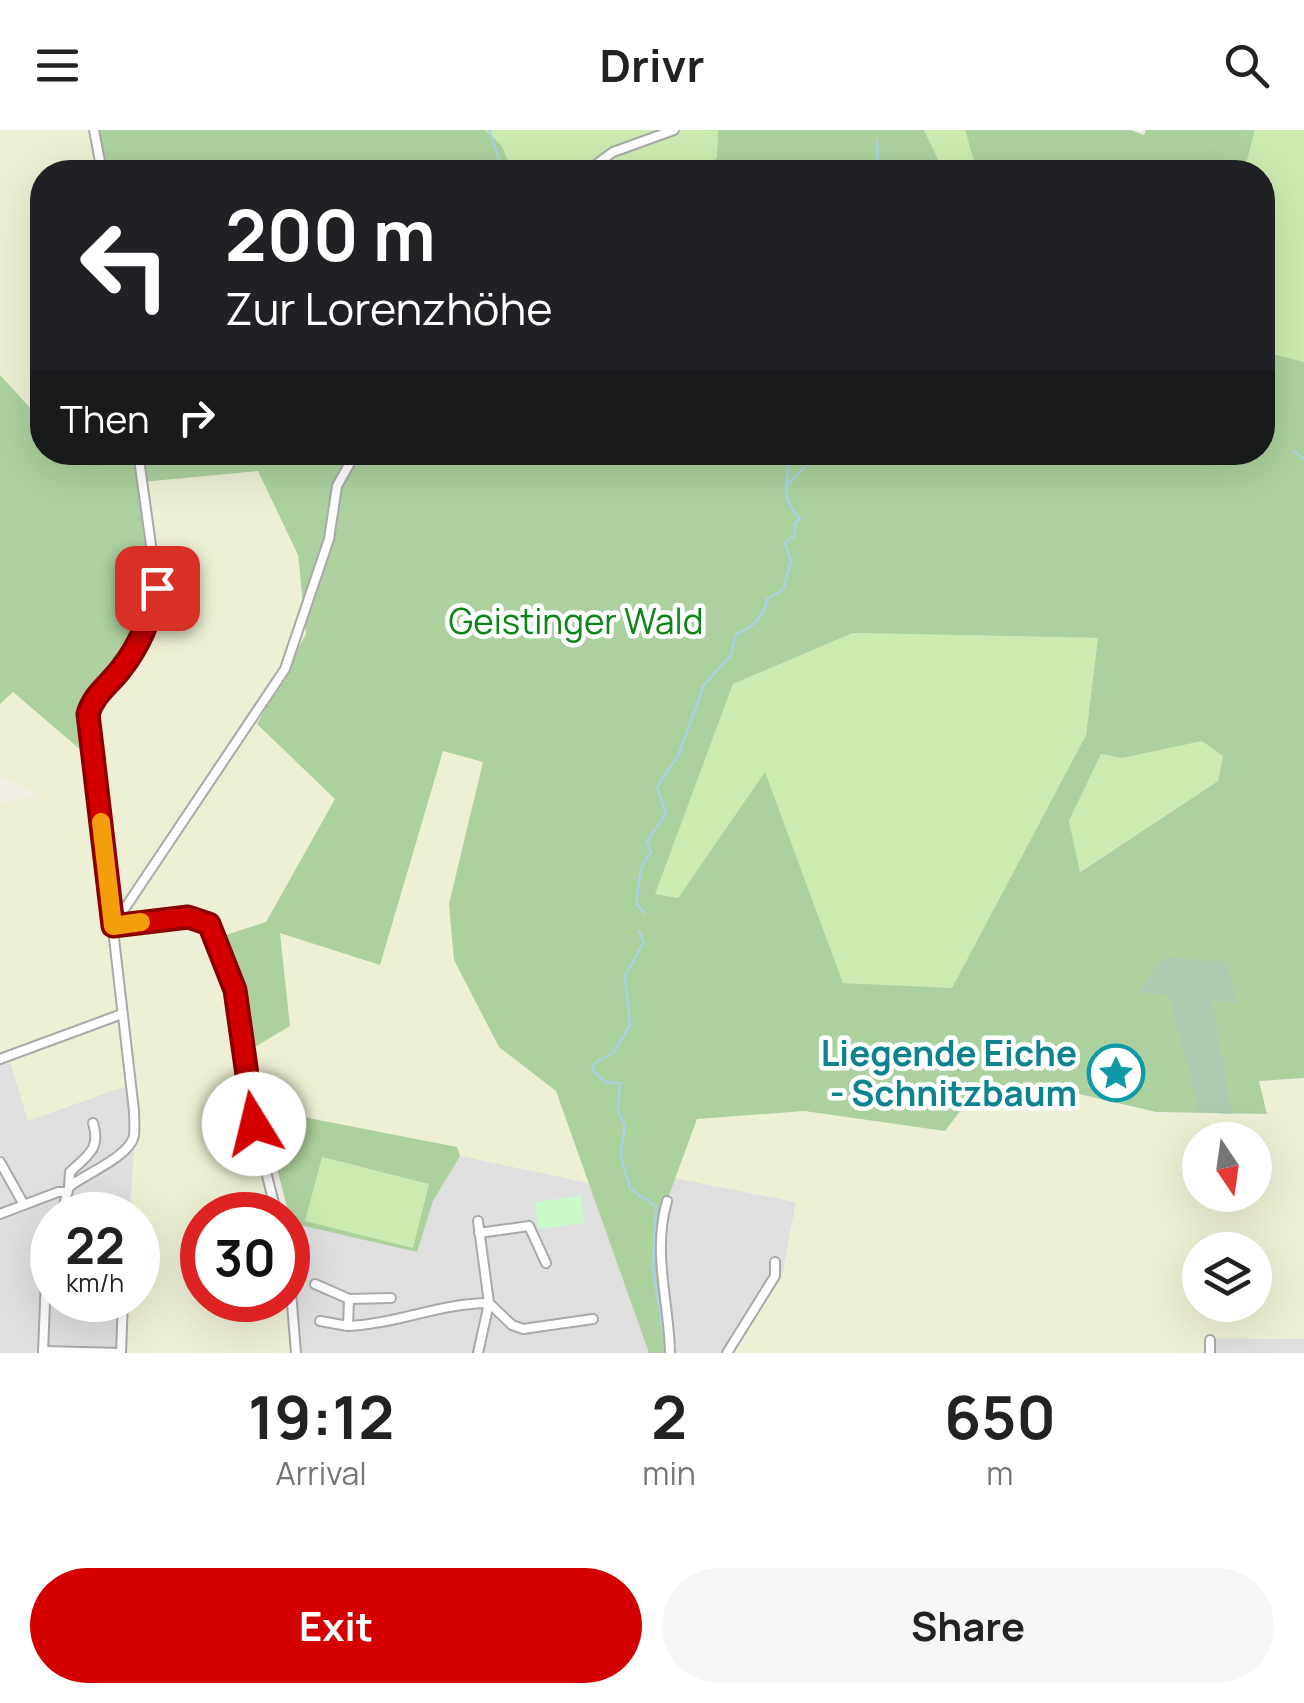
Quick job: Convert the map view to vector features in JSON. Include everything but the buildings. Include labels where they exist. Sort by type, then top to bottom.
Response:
[{"type":"street","points":[[94,130],[100,160]]},
{"type":"street","points":[[602,160],[613,152],[674,130]]},
{"type":"street","points":[[0,1214],[67,1190],[132,1143],[134,1111],[88,714],[96,696],[120,672],[144,632],[157,588],[140,465]]},
{"type":"street","points":[[113,926],[284,668],[329,538],[337,486],[349,465]]},
{"type":"street","points":[[113,926],[188,917],[209,924],[235,990],[250,1109],[271,1192]]},
{"type":"street","points":[[0,1059],[122,1014]]},
{"type":"street","points":[[67,1190],[70,1172],[94,1150],[94,1123]]},
{"type":"street","points":[[0,1162],[24,1203]]},
{"type":"street","points":[[667,1201],[662,1217],[660,1259],[670,1353]]},
{"type":"street","points":[[478,1222],[490,1303],[478,1353]]},
{"type":"street","points":[[480,1233],[528,1226],[546,1263]]},
{"type":"street","points":[[727,1353],[775,1276],[775,1262]]},
{"type":"street","points":[[315,1284],[349,1298],[391,1298]]},
{"type":"street","points":[[348,1326],[349,1298]]},
{"type":"street","points":[[320,1321],[348,1326],[378,1325],[467,1303],[490,1303],[512,1325],[523,1328],[582,1325],[593,1319]]},
{"type":"street","points":[[44,1322],[43,1352],[121,1353],[122,1322]]},
{"type":"street","points":[[293,1322],[296,1353]]},
{"type":"street","points":[[1210,1340],[1210,1353]]},
{"type":"shaded area","points":[[8,1058],[130,1085],[135,1134],[131,1192],[30,1192],[30,1322],[125,1322],[124,1353],[0,1353],[0,1061]]},
{"type":"shaded area","points":[[265,1113],[589,1183],[649,1353],[299,1353],[296,1322],[310,1322],[310,1192],[284,1192]]},
{"type":"shaded area","points":[[674,1178],[796,1202],[783,1272],[732,1353],[670,1353],[661,1217]]},
{"type":"shaded area","points":[[1207,1338],[1304,1339],[1304,1353],[1207,1353]]},
{"type":"green space","points":[[0,130],[94,130],[100,160],[30,160],[30,408],[0,375]]},
{"type":"green space","points":[[94,130],[485,130],[501,145],[508,160],[100,160]]},
{"type":"green space","points":[[485,130],[718,130],[714,160],[507,160],[501,146]]},
{"type":"green space","points":[[718,130],[924,130],[938,160],[714,160]]},
{"type":"green space","points":[[924,130],[965,130],[974,160],[938,160]]},
{"type":"green space","points":[[965,130],[1131,130],[1144,135],[1146,130],[1255,130],[1247,160],[974,160]]},
{"type":"green space","points":[[1255,130],[1304,130],[1304,362],[1275,354],[1275,160],[1247,160]]},
{"type":"green space","name":"Geistinger Wald","points":[[1275,354],[1304,362],[1304,1078],[1259,1081],[1267,1114],[1156,1112],[1045,1086],[980,1085],[945,1131],[804,1111],[697,1119],[661,1217],[670,1353],[649,1353],[556,1091],[499,1047],[454,960],[449,904],[483,762],[443,751],[380,965],[280,933],[290,1026],[243,1054],[235,990],[216,938],[266,922],[335,799],[257,724],[306,634],[298,555],[258,471],[142,482],[155,565],[153,612],[120,672],[105,686],[99,714],[107,761],[96,763],[13,692],[0,704],[0,375],[30,408],[30,465],[1275,465]],"holes":[[[853,633],[1098,638],[1086,735],[952,988],[843,983],[765,772],[678,898],[655,894],[733,684]],[[1202,741],[1223,756],[1218,781],[1080,872],[1069,821],[1101,754],[1122,758]]]},
{"type":"green space","points":[[258,471],[298,555],[306,634],[257,724],[335,799],[266,922],[290,1026],[280,932],[379,964],[443,750],[484,762],[449,904],[499,1047],[556,1090],[589,1183],[460,1156],[456,1147],[262,1109],[224,1118],[252,1113],[271,1192],[180,1192],[180,1322],[291,1322],[293,1353],[124,1353],[125,1322],[160,1322],[160,1192],[131,1192],[135,1134],[129,1085],[28,1121],[9,1059],[0,1061],[0,803],[39,795],[0,776],[0,704],[13,691],[95,763],[99,714],[142,482]]},
{"type":"green space","points":[[853,633],[1098,638],[1086,735],[952,989],[843,983],[765,773],[678,898],[654,894],[733,684]]},
{"type":"green space","points":[[1202,740],[1223,756],[1218,781],[1079,872],[1069,821],[1101,754],[1122,758]]},
{"type":"green space","points":[[1166,956],[1227,963],[1237,1003],[1212,1001],[1232,1114],[1199,1112],[1169,996],[1137,992]]},
{"type":"green space","points":[[1304,1079],[1304,1339],[1207,1338],[1207,1353],[732,1353],[783,1272],[796,1202],[674,1178],[696,1119],[804,1111],[945,1131],[980,1085],[1045,1086],[1155,1113],[1267,1114],[1258,1081]]},
{"type":"green space","points":[[262,1109],[457,1147],[460,1156],[433,1201],[417,1252],[310,1227],[310,1222],[413,1248],[429,1184],[322,1157],[310,1202],[310,1192],[283,1192]]},
{"type":"green space","points":[[321,1157],[430,1184],[413,1249],[310,1222],[310,1201]]},
{"type":"green space","points":[[581,1196],[584,1223],[538,1229],[535,1202]]},
{"type":"waterway","points":[[489,130],[499,160]]},
{"type":"waterway","points":[[877,141],[878,160]]},
{"type":"waterway","points":[[1294,451],[1304,459]]},
{"type":"waterway","points":[[645,913],[636,904],[641,868],[651,852],[647,841],[666,814],[657,787],[678,756],[704,685],[731,655],[736,634],[752,625],[764,611],[767,599],[783,590],[791,562],[785,543],[795,535],[795,523],[800,519],[788,502],[787,465]]},
{"type":"waterway","points":[[785,488],[806,465]]},
{"type":"waterway","points":[[639,931],[644,942],[625,976],[630,1025],[614,1052],[595,1063],[592,1070],[605,1082],[620,1083],[622,1163],[630,1189],[656,1206],[653,1268],[666,1352]]},
{"type":"slow traffic","points":[[101,822],[113,926],[141,922]]},
{"type":"place","name":"Liegende Eiche - Schnitzbaum","points":[[1116,1073]]},
{"type":"route","points":[[157,588],[144,632],[120,672],[96,696],[88,714],[113,926],[188,917],[209,924],[235,990],[254,1124]]}]
